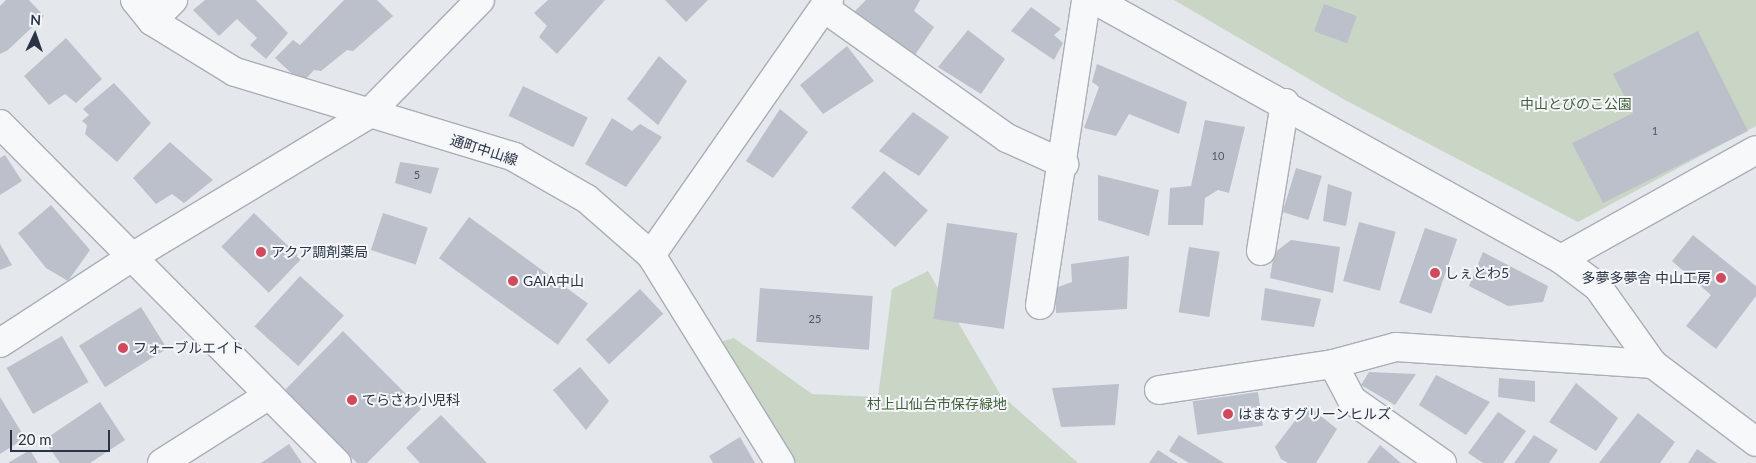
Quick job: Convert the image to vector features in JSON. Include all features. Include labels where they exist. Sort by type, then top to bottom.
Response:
[{"type":"street","name":"通町中山線","points":[[135,0],[152,20],[234,72],[367,114],[514,157],[587,199],[650,255],[780,463]]},
{"type":"street","points":[[152,20],[173,0]]},
{"type":"street","points":[[0,343],[132,257],[367,114],[480,0]]},
{"type":"street","points":[[1040,305],[1064,164],[1086,0]]},
{"type":"street","points":[[1094,0],[1285,103],[1561,259],[1598,287],[1653,364],[1756,442]]},
{"type":"street","points":[[650,255],[826,4],[1006,138],[1064,164]]},
{"type":"street","points":[[1260,251],[1285,103]]},
{"type":"street","points":[[0,124],[337,463]]},
{"type":"street","points":[[1561,259],[1756,150]]},
{"type":"street","points":[[1158,390],[1333,364],[1396,347],[1653,364]]},
{"type":"street","points":[[1333,364],[1352,400],[1442,463]]},
{"type":"street","points":[[162,463],[269,394]]},
{"type":"green space","name":"中山とびのこ公園","points":[[1174,0],[1756,0],[1756,126],[1578,222],[1345,100]]},
{"type":"green space","name":"村上山仙台市保存緑地","points":[[928,271],[1000,394],[1078,463],[798,463],[783,459],[708,345],[734,338],[812,394],[878,397],[892,289]]},
{"type":"building","points":[[6,0],[29,0],[44,16],[8,50],[0,54],[0,6]]},
{"type":"building","points":[[205,0],[256,0],[288,33],[266,59],[250,45],[257,38],[237,19],[219,36],[193,10]]},
{"type":"building","points":[[344,0],[377,0],[393,16],[353,51],[347,50],[321,71],[314,70],[302,83],[275,58],[293,40],[300,45]]},
{"type":"building","points":[[548,0],[605,0],[557,54],[539,37],[547,26],[534,13]]},
{"type":"building","points":[[665,0],[708,0],[686,22]]},
{"type":"building","points":[[866,0],[920,0],[914,11],[934,27],[915,55],[854,12]]},
{"type":"building","points":[[1324,4],[1357,16],[1347,43],[1314,31]]},
{"type":"building","points":[[1031,7],[1061,29],[1054,35],[1063,43],[1054,60],[1011,31]]},
{"type":"building","points":[[968,30],[1005,59],[981,94],[938,67]]},
{"type":"building","points":[[1698,31],[1748,131],[1603,203],[1572,143],[1633,113],[1613,74]]},
{"type":"building","points":[[66,38],[102,79],[76,103],[65,94],[49,105],[24,76]]},
{"type":"building","points":[[847,46],[874,81],[823,114],[800,85]]},
{"type":"building","points":[[659,56],[687,81],[658,125],[627,99]]},
{"type":"building","points":[[1097,64],[1187,102],[1179,134],[1129,114],[1116,136],[1084,128],[1099,87],[1092,82]]},
{"type":"building","points":[[114,83],[151,123],[117,162],[85,134],[87,125],[82,121],[89,115],[83,109]]},
{"type":"building","points":[[523,86],[588,118],[573,147],[509,116]]},
{"type":"building","points":[[780,109],[808,132],[773,178],[746,161]]},
{"type":"building","points":[[913,112],[949,137],[919,176],[879,151]]},
{"type":"building","points":[[612,118],[632,131],[640,124],[662,137],[626,187],[585,164]]},
{"type":"building","points":[[1205,120],[1245,127],[1229,193],[1218,190],[1205,198],[1203,225],[1168,225],[1170,188],[1191,186]]},
{"type":"building","points":[[170,142],[213,180],[184,203],[172,194],[156,204],[133,178]]},
{"type":"building","points":[[5,155],[22,181],[0,195],[0,158]]},
{"type":"building","points":[[400,162],[439,168],[431,194],[395,183]]},
{"type":"building","points":[[1296,168],[1322,176],[1308,220],[1283,212]]},
{"type":"building","points":[[884,171],[928,210],[895,247],[851,207]]},
{"type":"building","points":[[1098,175],[1159,190],[1149,236],[1098,220]]},
{"type":"building","points":[[1328,184],[1352,192],[1346,226],[1323,221]]},
{"type":"building","points":[[51,205],[90,250],[68,281],[46,268],[18,233]]},
{"type":"building","name":"アクア調剤薬局","points":[[254,213],[301,259],[269,293],[221,247]]},
{"type":"building","points":[[383,213],[428,228],[416,265],[371,250]]},
{"type":"building","name":"GAIA中山","points":[[469,217],[588,303],[558,345],[439,258]]},
{"type":"building","points":[[1359,222],[1396,232],[1380,291],[1343,281]]},
{"type":"building","points":[[947,223],[1017,233],[1004,329],[934,319]]},
{"type":"building","name":"しぇとわ5","points":[[1425,228],[1457,239],[1431,314],[1399,303]]},
{"type":"building","points":[[1693,235],[1756,286],[1756,296],[1716,349],[1686,326],[1711,295],[1672,261]]},
{"type":"building","points":[[1291,240],[1340,247],[1333,293],[1270,278],[1274,253]]},
{"type":"building","points":[[0,244],[12,265],[0,270]]},
{"type":"building","points":[[1189,247],[1220,252],[1209,317],[1179,312]]},
{"type":"building","points":[[1483,252],[1548,286],[1543,302],[1508,306],[1469,286]]},
{"type":"building","points":[[1129,256],[1127,309],[1056,313],[1055,288],[1072,282],[1071,264]]},
{"type":"building","points":[[300,276],[344,315],[298,366],[254,327]]},
{"type":"building","points":[[760,288],[873,296],[869,350],[756,342]]},
{"type":"building","points":[[1265,288],[1321,299],[1314,327],[1261,320]]},
{"type":"building","points":[[640,289],[663,314],[609,364],[586,339]]},
{"type":"building","name":"フォーブルエイト","points":[[141,307],[167,349],[105,387],[79,346]]},
{"type":"building","name":"てらさわ小児科","points":[[343,331],[421,409],[367,463],[357,463],[284,391]]},
{"type":"building","points":[[62,336],[88,382],[33,414],[7,368]]},
{"type":"building","points":[[580,367],[609,401],[586,430],[553,390]]},
{"type":"building","points":[[1369,372],[1416,374],[1395,405],[1361,385]]},
{"type":"building","points":[[1436,375],[1490,402],[1466,435],[1419,405]]},
{"type":"building","points":[[1499,378],[1535,381],[1535,402],[1498,397]]},
{"type":"building","points":[[1576,383],[1618,418],[1596,451],[1549,422]]},
{"type":"building","points":[[1119,384],[1115,425],[1061,427],[1052,388]]},
{"type":"building","name":"はまなすグリーンヒルズ","points":[[1258,392],[1263,426],[1197,435],[1193,401]]},
{"type":"building","points":[[0,397],[25,438],[0,454]]},
{"type":"building","points":[[100,402],[125,440],[90,463],[60,463],[44,440]]},
{"type":"building","points":[[1307,405],[1337,429],[1316,463],[1288,463],[1281,459],[1275,447]]},
{"type":"building","points":[[1498,412],[1526,431],[1503,463],[1483,463],[1468,453]]},
{"type":"building","points":[[1638,413],[1675,442],[1660,463],[1599,463]]},
{"type":"building","points":[[441,415],[487,463],[420,463],[406,448]]},
{"type":"building","points":[[1179,435],[1224,463],[1189,463],[1169,451]]},
{"type":"building","points":[[1534,435],[1558,450],[1549,463],[1514,463]]},
{"type":"building","points":[[740,437],[755,463],[713,463],[709,456]]},
{"type":"building","points":[[289,444],[302,463],[261,463]]},
{"type":"building","points":[[1380,445],[1401,463],[1367,463]]},
{"type":"building","points":[[1697,449],[1717,463],[1688,463]]},
{"type":"building","points":[[30,450],[38,463],[8,463]]},
{"type":"building","points":[[1158,450],[1178,463],[1149,463]]},
{"type":"place","name":"アクア調剤薬局","points":[[261,252]]},
{"type":"place","name":"しぇとわ5","points":[[1435,273]]},
{"type":"place","name":"多夢多夢舎 中山工房","points":[[1721,278]]},
{"type":"place","name":"GAIA中山","points":[[513,281]]},
{"type":"place","name":"フォーブルエイト","points":[[123,348]]},
{"type":"place","name":"てらさわ小児科","points":[[352,400]]},
{"type":"place","name":"はまなすグリーンヒルズ","points":[[1228,414]]}]
